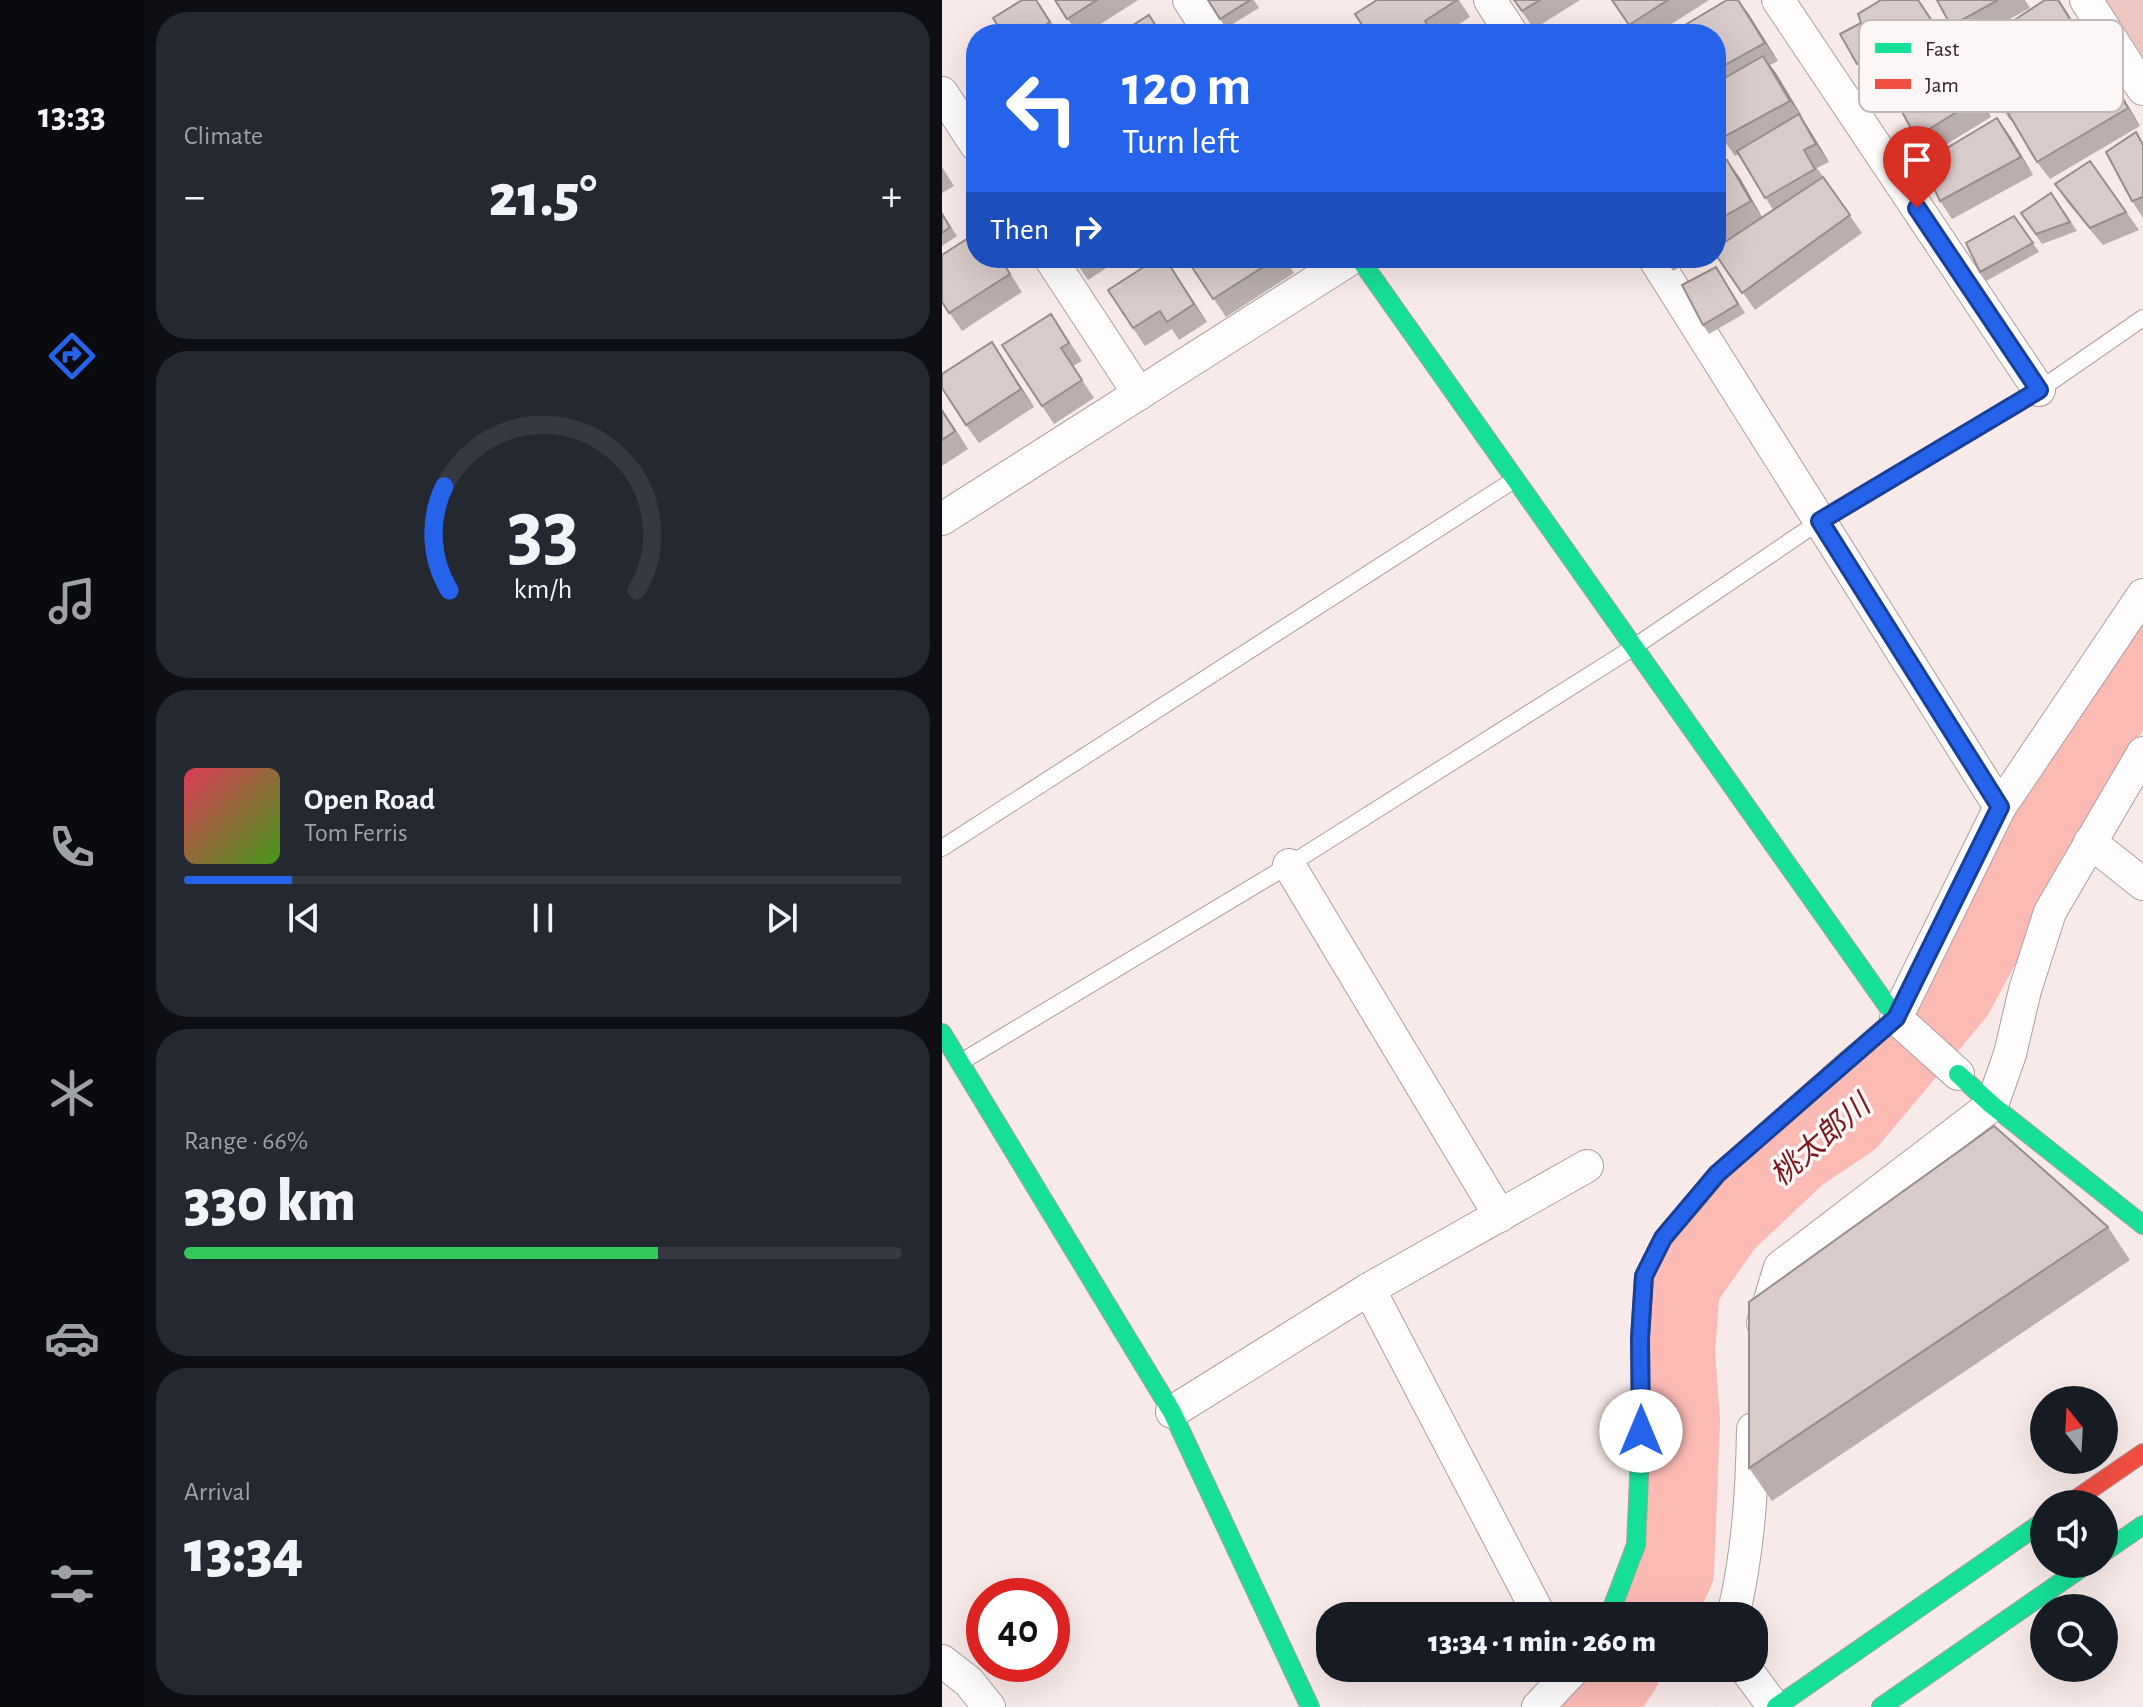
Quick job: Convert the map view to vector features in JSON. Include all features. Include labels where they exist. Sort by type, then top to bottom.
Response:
[{"type":"street","points":[[1189,0],[1205,24]]},
{"type":"street","points":[[1490,0],[1506,24]]},
{"type":"street","points":[[1778,0],[2039,390]]},
{"type":"street","points":[[2086,0],[2099,20]]},
{"type":"street","points":[[2123,58],[2143,89]]},
{"type":"street","points":[[942,93],[966,130]]},
{"type":"street","points":[[1057,268],[1139,394]]},
{"type":"street","points":[[942,519],[1336,268]]},
{"type":"street","points":[[1366,268],[1896,1018],[1992,1105],[2143,1225]]},
{"type":"street","points":[[1660,268],[2000,807]]},
{"type":"street","points":[[1614,1602],[1636,1545],[1644,1276],[1663,1238],[1717,1174],[1896,1018],[2000,807],[2143,595]]},
{"type":"street","points":[[1757,1354],[1758,1338],[1780,1267],[1992,1105],[2010,1054],[2025,990],[2050,912],[2143,753]]},
{"type":"street","points":[[2090,842],[2143,884]]},
{"type":"street","points":[[1289,865],[1500,1216]]},
{"type":"street","points":[[942,1033],[1172,1412],[1310,1707]]},
{"type":"street","points":[[1172,1412],[1369,1289],[1587,1166]]},
{"type":"street","points":[[1369,1289],[1533,1602]]},
{"type":"street","points":[[1736,1602],[1749,1519],[1753,1400]]},
{"type":"street","points":[[2089,1490],[2143,1453]]},
{"type":"street","points":[[2118,1542],[2143,1525]]},
{"type":"street","points":[[1756,1682],[1775,1707],[2030,1531]]},
{"type":"street","points":[[1881,1707],[2067,1578]]},
{"type":"street","points":[[942,1661],[969,1682],[989,1707]]},
{"type":"street","points":[[1538,1707],[1560,1682]]},
{"type":"lane","points":[[942,1073],[1289,865],[1634,647],[1820,521],[2039,390],[2143,318]]},
{"type":"lane","points":[[942,848],[1516,479]]},
{"type":"shaded area","points":[[2086,0],[2143,0],[2143,89],[2123,58],[2123,20],[2099,20]]},
{"type":"building","points":[[1022,0],[1036,0],[1050,22],[997,24],[993,18]]},
{"type":"building","points":[[1055,0],[1097,0],[1067,19]]},
{"type":"building","points":[[1208,0],[1250,0],[1220,19]]},
{"type":"building","points":[[1377,0],[1457,0],[1425,21],[1427,24],[1362,24],[1355,14]]},
{"type":"building","points":[[1514,0],[1540,0],[1522,11]]},
{"type":"building","points":[[1612,0],[1668,0],[1631,24]]},
{"type":"building","points":[[1727,0],[1738,0],[1765,43],[1726,64],[1726,24],[1687,24]]},
{"type":"building","points":[[1881,0],[1918,0],[1931,20],[1860,20],[1858,14]]},
{"type":"building","points":[[1937,0],[1998,0],[1962,20],[1948,20]]},
{"type":"building","points":[[2045,0],[2058,0],[2070,20],[2017,20]]},
{"type":"building","points":[[1149,15],[1155,24],[1135,24]]},
{"type":"building","points":[[1859,24],[1859,63],[1857,64],[1840,34]]},
{"type":"building","points":[[1763,56],[1790,101],[1726,136],[1726,77]]},
{"type":"building","points":[[1902,112],[1957,112],[1916,137]]},
{"type":"building","points":[[2008,112],[2121,112],[2037,162]]},
{"type":"building","points":[[1799,114],[1816,144],[1804,150],[1815,169],[1765,198],[1737,151]]},
{"type":"building","points":[[1997,118],[2021,157],[1940,201],[1922,163]]},
{"type":"building","points":[[2136,132],[2143,145],[2143,197],[2132,201],[2106,152]]},
{"type":"building","points":[[1726,161],[1751,201],[1726,215]]},
{"type":"building","points":[[2090,161],[2126,212],[2090,228],[2055,184]]},
{"type":"building","points":[[1823,177],[1850,215],[1742,293],[1725,268],[1726,241]]},
{"type":"building","points":[[2051,193],[2070,222],[2036,234],[2021,213]]},
{"type":"building","points":[[942,214],[950,227],[942,233]]},
{"type":"building","points":[[2014,216],[2033,243],[1980,272],[1966,243]]},
{"type":"building","points":[[966,239],[966,268],[1006,268],[1010,274],[949,313],[942,302],[942,255]]},
{"type":"building","points":[[1142,268],[1171,268],[1194,304],[1167,322],[1160,311],[1133,328],[1108,290]]},
{"type":"building","points":[[1193,268],[1261,268],[1213,299]]},
{"type":"building","points":[[1717,268],[1738,304],[1703,325],[1682,285]]},
{"type":"building","points":[[1051,314],[1069,343],[1061,348],[1082,380],[1042,406],[1002,345]]},
{"type":"building","points":[[992,342],[1021,389],[966,425],[942,388],[942,374]]},
{"type":"building","points":[[942,411],[955,431],[942,440]]},
{"type":"building","points":[[1994,1126],[2108,1227],[1749,1468],[1749,1302]]},
{"type":"waterway","name":"桃太郎川","points":[[1663,1602],[1677,1572],[1683,1421],[1678,1352],[1683,1286],[1727,1224],[1799,1156],[1851,1121],[1956,996],[2027,866],[2063,790],[2143,660]]},
{"type":"waterway","name":"桃太郎川","points":[[1593,1707],[1615,1682]]},
{"type":"traffic: fast","points":[[1366,268],[1896,1018],[1848,1059]]},
{"type":"traffic: fast","points":[[942,1033],[1172,1412],[1310,1707]]},
{"type":"traffic: fast","points":[[1958,1074],[1992,1105],[2143,1225]]},
{"type":"traffic: fast","points":[[1614,1602],[1636,1545],[1644,1276],[1663,1238],[1699,1196]]},
{"type":"traffic: fast","points":[[2118,1542],[2143,1525]]},
{"type":"traffic: fast","points":[[1776,1707],[2030,1531]]},
{"type":"traffic: fast","points":[[1881,1707],[2067,1578]]},
{"type":"traffic: jam","points":[[1699,1196],[1717,1174],[1848,1059]]},
{"type":"traffic: jam","points":[[2089,1490],[2143,1453]]},
{"type":"route","points":[[1641,1431],[1640,1338],[1644,1276],[1663,1238],[1717,1174],[1896,1018],[2000,807],[1820,521],[2039,390],[1917,208]]}]
